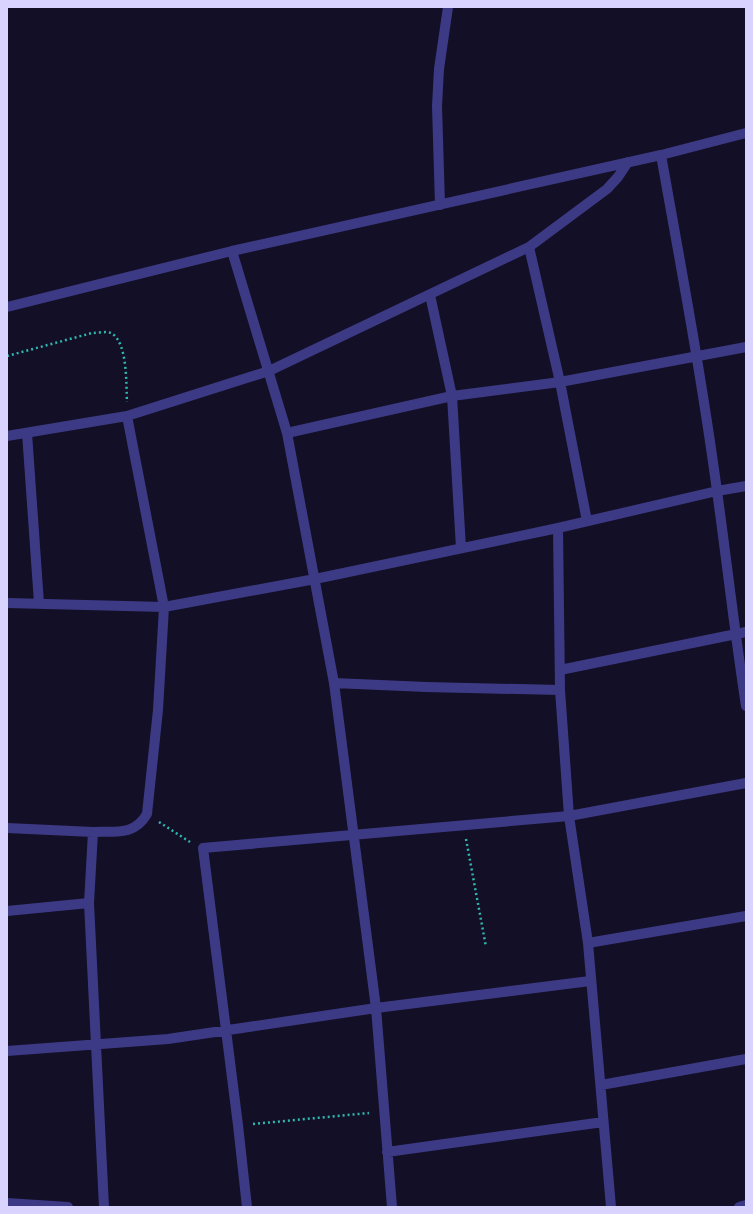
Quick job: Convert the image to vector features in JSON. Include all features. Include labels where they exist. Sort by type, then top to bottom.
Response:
[{"type":"street","points":[[440,205],[437,100],[439,68],[448,7]]},
{"type":"street","points":[[7,307],[232,251],[661,155],[746,133]]},
{"type":"street","points":[[661,155],[696,356],[717,491],[735,634],[746,706]]},
{"type":"street","points":[[7,436],[127,416],[269,371],[529,247],[607,189],[618,177],[628,162]]},
{"type":"street","points":[[529,247],[560,382],[587,521]]},
{"type":"street","points":[[232,251],[269,371],[286,433],[334,683],[376,1008],[392,1207]]},
{"type":"street","points":[[430,295],[452,396],[461,548]]},
{"type":"street","points":[[286,433],[452,396],[560,382],[746,347]]},
{"type":"street","points":[[7,828],[93,832],[118,831],[131,829],[139,825],[147,814],[158,710],[164,607],[127,416]]},
{"type":"street","points":[[27,433],[39,604]]},
{"type":"street","points":[[7,603],[164,607],[315,579],[558,528],[717,491],[746,486]]},
{"type":"street","points":[[558,528],[560,690],[569,816],[588,944],[590,981],[601,1085],[611,1207]]},
{"type":"street","points":[[560,670],[746,632]]},
{"type":"street","points":[[334,683],[560,690]]},
{"type":"street","points":[[247,1207],[203,848],[569,816],[746,783]]},
{"type":"street","points":[[93,832],[89,903],[104,1207]]},
{"type":"street","points":[[7,911],[89,903]]},
{"type":"street","points":[[588,944],[746,916]]},
{"type":"street","points":[[7,1051],[168,1038],[226,1031],[376,1008],[590,981]]},
{"type":"street","points":[[601,1085],[746,1059]]},
{"type":"street","points":[[387,1152],[604,1122]]},
{"type":"street","points":[[7,1204],[68,1207]]},
{"type":"street","points":[[739,1207],[746,1206]]},
{"type":"path","points":[[7,356],[92,333],[111,333],[119,341],[125,360],[127,416]]},
{"type":"path","points":[[147,814],[190,842],[203,848]]},
{"type":"path","points":[[463,825],[486,947]]},
{"type":"path","points":[[238,1125],[384,1112]]}]
